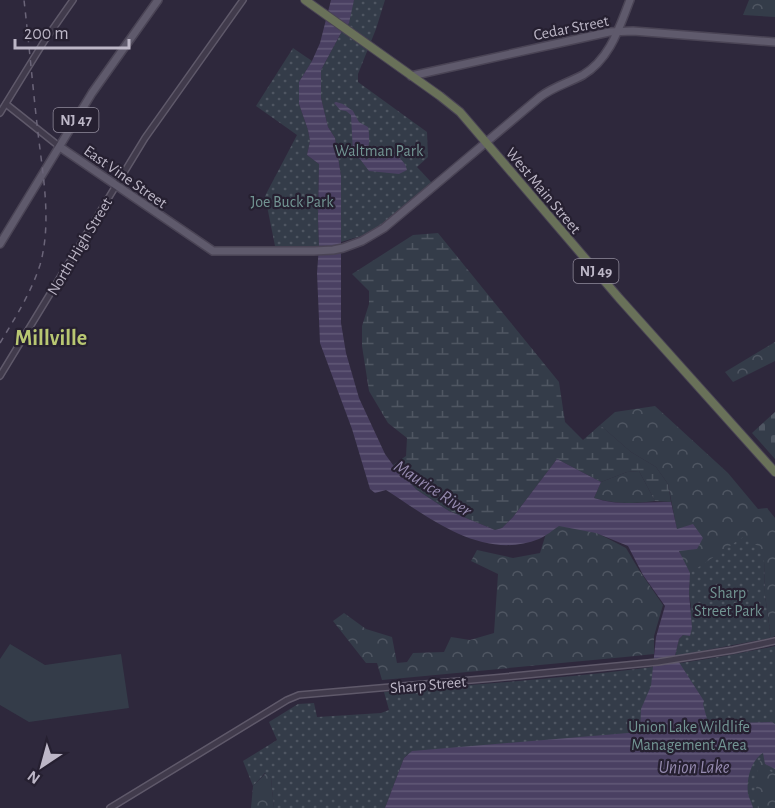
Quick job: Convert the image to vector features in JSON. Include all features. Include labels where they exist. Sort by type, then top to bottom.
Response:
[{"type":"highway","name":"West Main Street","points":[[304,0],[456,108],[619,298],[775,472]]},
{"type":"main road","name":"NJ 47","points":[[0,244],[92,93],[158,0]]},
{"type":"main road","points":[[487,142],[546,92],[592,70],[607,53],[630,0]]},
{"type":"main road","name":"Cedar Street","points":[[411,76],[617,31],[775,42]]},
{"type":"main road","name":"East Vine Street","points":[[60,147],[211,251],[314,251],[343,248],[362,241],[384,228],[487,142]]},
{"type":"street","points":[[0,113],[45,40],[73,0]]},
{"type":"street","name":"North High Street","points":[[0,376],[156,121],[243,0]]},
{"type":"street","name":"East Vine Street","points":[[6,104],[60,147]]},
{"type":"street","name":"Sharp Street","points":[[110,808],[287,700],[299,695],[658,662],[775,641]]},
{"type":"green space","name":"Waltman Park","points":[[354,0],[385,0],[358,74],[358,82],[427,132],[428,157],[417,167],[432,183],[377,229],[341,242],[341,176],[335,138],[328,127],[321,98],[321,70],[341,33]]},
{"type":"green space","points":[[749,0],[775,0],[775,17],[743,15]]},
{"type":"green space","name":"Joe Buck Park","points":[[293,48],[312,61],[299,82],[299,104],[310,141],[307,155],[319,164],[319,246],[275,246],[265,196],[297,135],[256,106]]},
{"type":"green space","points":[[438,233],[559,382],[565,422],[583,440],[600,425],[631,452],[656,467],[668,484],[671,502],[655,501],[639,471],[627,472],[601,482],[557,459],[513,517],[502,528],[495,530],[449,511],[417,490],[393,465],[406,456],[407,438],[388,423],[369,391],[362,346],[362,326],[369,304],[369,291],[352,274],[413,235]]},
{"type":"green space","points":[[775,342],[775,361],[733,382],[725,372]]},
{"type":"green space","points":[[655,406],[728,473],[758,509],[767,508],[775,518],[775,636],[771,638],[765,595],[764,560],[708,644],[679,550],[668,484],[656,467],[631,452],[600,425],[615,412]]},
{"type":"green space","points":[[775,412],[775,459],[752,433]]},
{"type":"green space","points":[[639,471],[655,501],[624,503],[594,498],[601,482],[627,472]]},
{"type":"green space","points":[[576,522],[626,548],[663,605],[654,636],[654,654],[382,680],[377,663],[366,663],[333,621],[344,613],[366,629],[392,637],[397,663],[407,662],[413,653],[444,652],[451,637],[470,640],[494,633],[498,574],[471,561],[477,550],[513,558],[540,553],[548,527]]},
{"type":"green space","name":"Sharp Street Park","points":[[743,537],[758,546],[764,560],[765,595],[771,638],[675,656],[691,607],[690,573]]},
{"type":"green space","points":[[10,644],[45,665],[121,654],[129,708],[29,722],[0,705],[0,659]]},
{"type":"green space","name":"Union Lake Wildlife Management Area","points":[[775,646],[775,772],[767,769],[766,756],[763,753],[756,780],[759,808],[387,808],[408,754],[404,758],[385,808],[274,808],[271,778],[265,773],[253,786],[243,761],[277,740],[269,722],[298,704],[314,703],[317,717],[381,713],[389,710],[384,692],[629,670],[727,656]]},
{"type":"green space","points":[[763,752],[775,769],[775,808],[753,808],[751,767]]},
{"type":"green space","points":[[266,773],[271,778],[274,808],[251,808],[253,786]]},
{"type":"water","name":"Union Lake","points":[[331,0],[354,0],[349,23],[321,70],[321,98],[328,127],[335,138],[341,176],[341,323],[346,353],[359,398],[385,454],[417,490],[449,511],[495,530],[502,528],[513,517],[557,459],[601,482],[594,498],[623,503],[671,502],[677,529],[693,524],[703,538],[697,549],[679,551],[690,573],[692,628],[690,636],[683,635],[679,639],[675,656],[704,701],[709,727],[727,723],[772,722],[775,724],[775,769],[765,764],[763,753],[752,765],[748,794],[753,808],[385,808],[404,758],[412,751],[640,732],[641,709],[651,686],[656,637],[665,606],[643,575],[628,546],[596,533],[559,526],[539,539],[518,544],[498,545],[458,534],[386,490],[375,493],[370,489],[352,429],[320,343],[317,273],[319,164],[307,155],[310,141],[299,104],[299,82],[320,43]]},
{"type":"water","points":[[334,103],[353,111],[359,122],[368,127],[369,143],[364,156],[366,160],[377,153],[388,153],[397,156],[407,170],[399,174],[369,171],[353,153],[351,115],[340,110]]},
{"type":"railway","points":[[0,343],[32,285],[44,249],[46,216],[44,183],[24,0]]},
{"type":"district","name":"Millville","points":[[51,337]]},
{"type":"water label","name":"Maurice River","points":[[433,488]]}]
